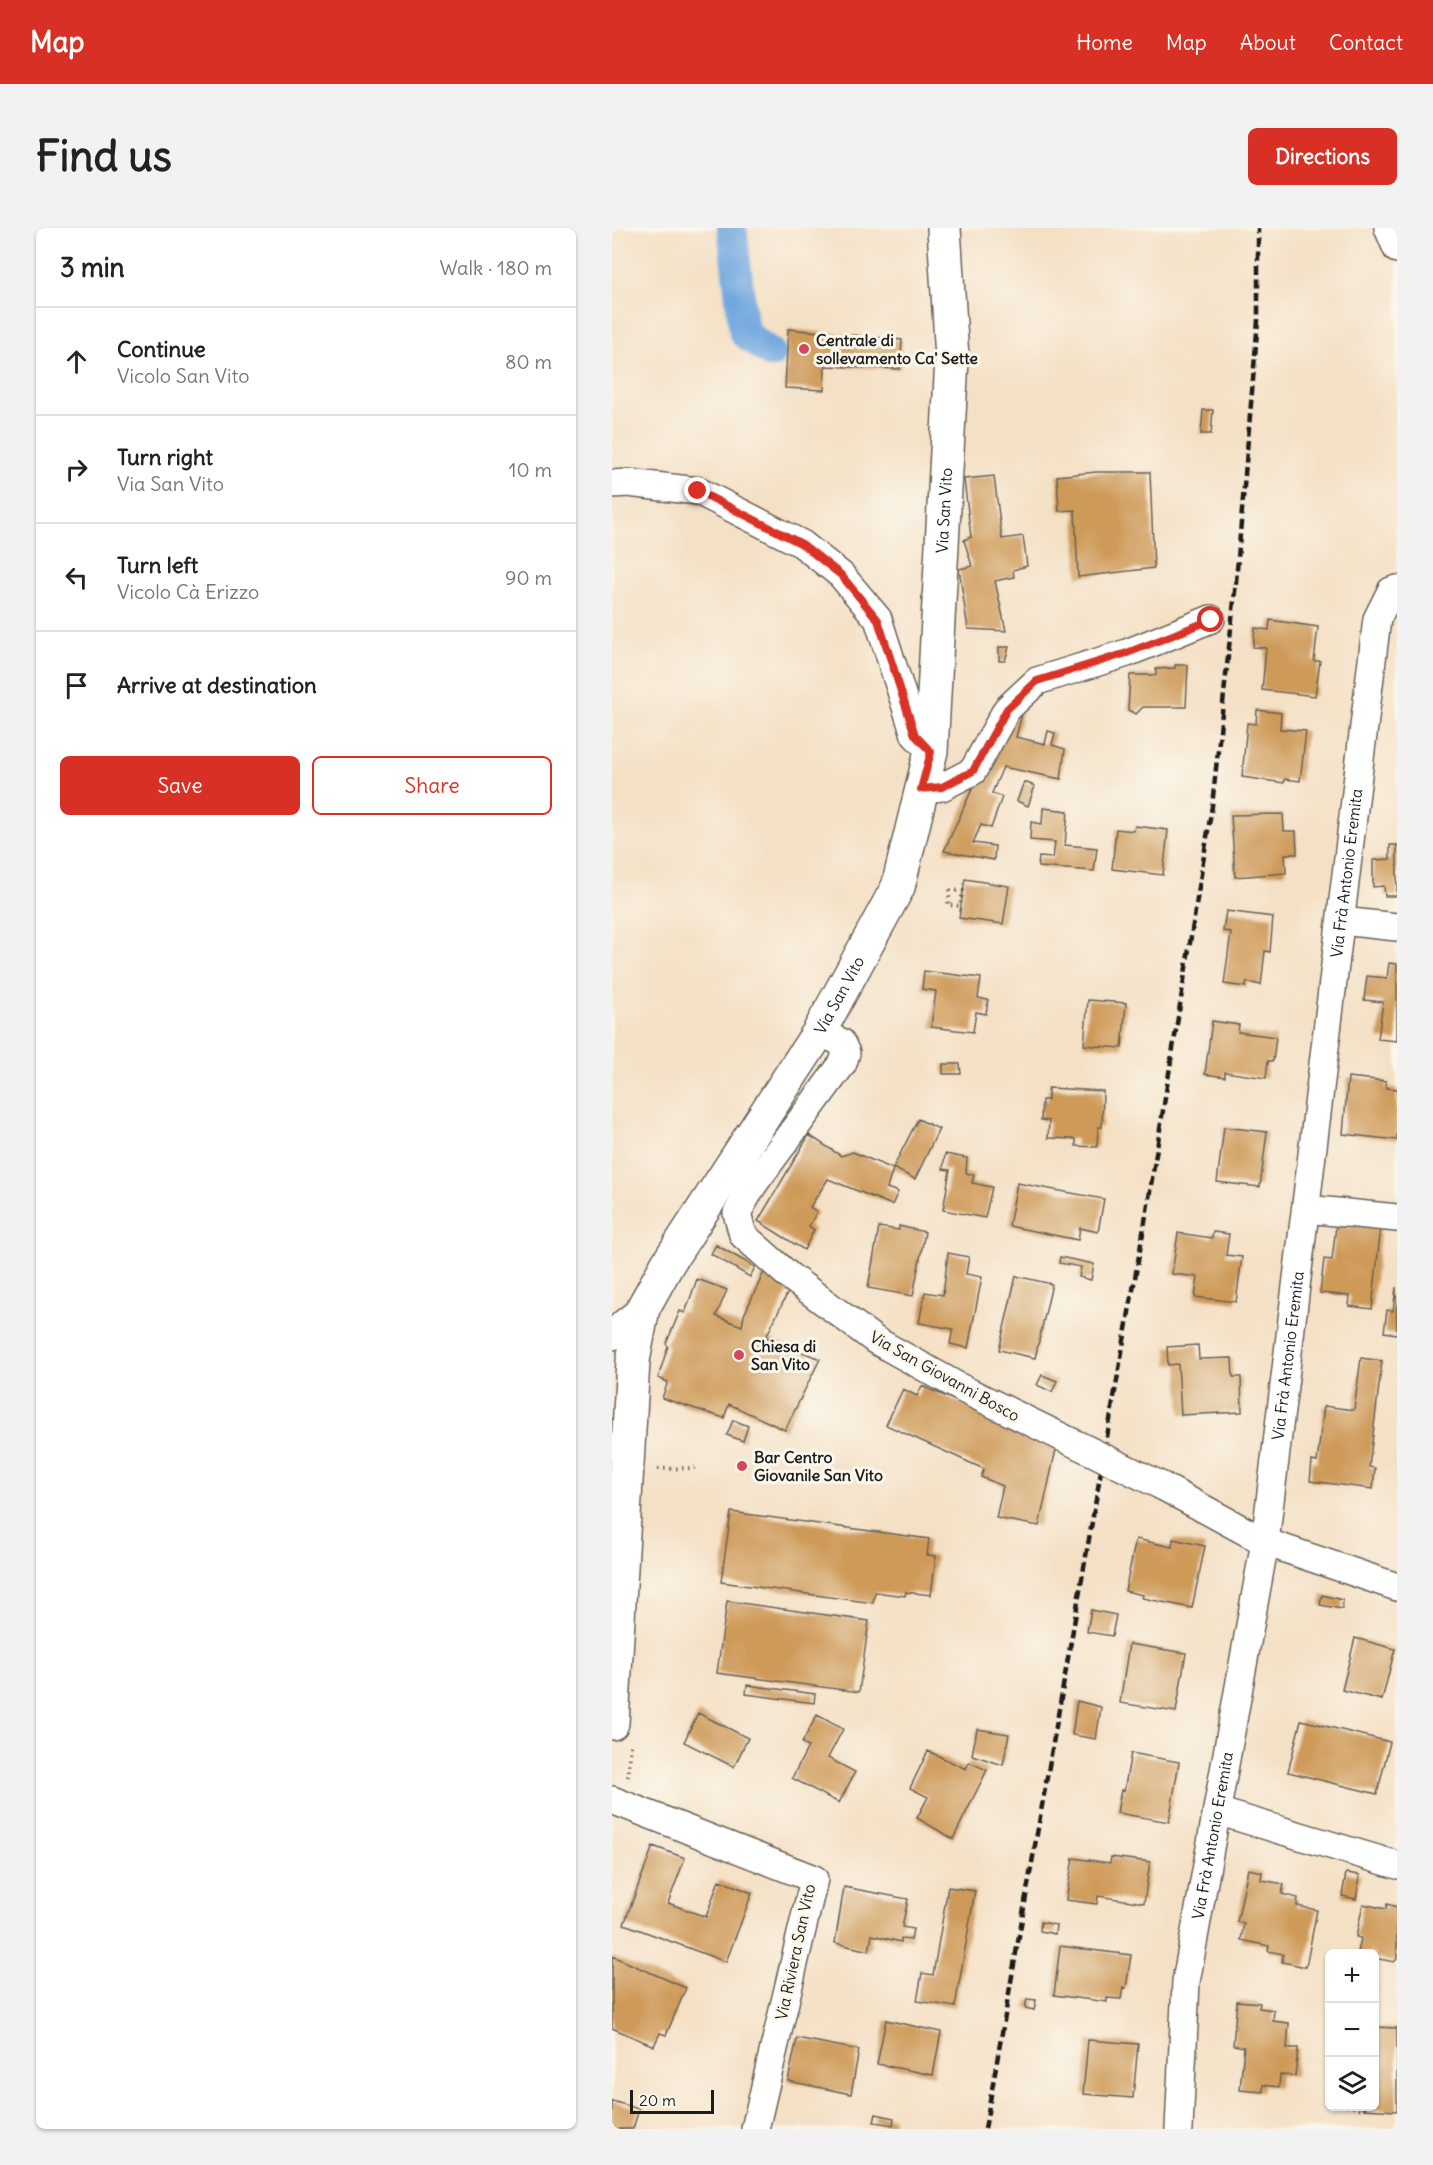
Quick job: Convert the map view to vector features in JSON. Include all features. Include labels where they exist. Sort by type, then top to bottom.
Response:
[{"type":"main road","name":"Via San Vito","points":[[622,1729],[633,1361],[643,1308],[668,1263],[819,1032],[898,887],[931,752],[952,358],[944,228]]},
{"type":"street","points":[[1388,228],[1397,249]]},
{"type":"street","points":[[612,484],[628,483],[698,491],[802,544],[841,575],[878,620],[915,735],[931,752]]},
{"type":"street","name":"Via Frà Antonio Eremita","points":[[1179,2129],[1186,1982],[1265,1542],[1377,620],[1390,591],[1397,589]]},
{"type":"street","points":[[921,789],[942,787],[973,771],[1007,709],[1037,681],[1127,653],[1211,620]]},
{"type":"street","points":[[1341,921],[1397,927]]},
{"type":"street","name":"Via San Giovanni Bosco","points":[[819,1032],[841,1042],[846,1053],[843,1063],[753,1185],[737,1213],[743,1235],[788,1275],[875,1340],[963,1389],[1162,1486],[1265,1542],[1397,1587]]},
{"type":"street","points":[[1306,1209],[1397,1218]]},
{"type":"street","points":[[612,1336],[643,1308]]},
{"type":"street","name":"Via Riviera San Vito","points":[[620,1790],[814,1879],[755,2129]]},
{"type":"street","points":[[1217,1811],[1397,1865]]},
{"type":"path","points":[[951,890],[963,891],[960,906],[948,904],[951,890]]},
{"type":"path","points":[[657,1480],[658,1468],[695,1468]]},
{"type":"path","points":[[620,1790],[622,1729]]},
{"type":"building","points":[[788,329],[902,340],[900,369],[825,366],[824,390],[785,388]]},
{"type":"building","points":[[1203,410],[1213,410],[1211,434],[1201,434]]},
{"type":"building","points":[[1096,472],[1150,472],[1154,568],[1078,577],[1075,510],[1059,511],[1057,476]]},
{"type":"building","points":[[994,476],[1002,539],[1023,536],[1027,566],[1013,570],[1014,577],[995,581],[1006,631],[968,629],[959,569],[972,566],[964,540],[971,537],[964,479]]},
{"type":"building","points":[[1270,620],[1318,627],[1314,661],[1320,661],[1315,696],[1262,690],[1266,648],[1253,647],[1255,628],[1269,630]]},
{"type":"building","points":[[999,647],[1009,647],[1005,661],[999,661]]},
{"type":"building","points":[[1175,665],[1188,665],[1186,707],[1143,707],[1136,714],[1128,710],[1130,675],[1156,675],[1156,669],[1175,668]]},
{"type":"building","points":[[1023,710],[1016,737],[1045,744],[1048,731],[1055,733],[1052,745],[1065,749],[1061,779],[1003,767],[992,793],[1002,797],[991,828],[981,825],[973,843],[995,846],[994,860],[944,851],[998,732]]},
{"type":"building","points":[[1257,710],[1281,713],[1280,729],[1306,731],[1300,781],[1285,779],[1284,783],[1242,777],[1247,723],[1256,724]]},
{"type":"building","points":[[1024,782],[1035,786],[1028,806],[1017,801]]},
{"type":"building","points":[[1043,808],[1068,811],[1065,845],[1097,848],[1094,871],[1038,867],[1039,857],[1053,858],[1055,842],[1030,840],[1031,822],[1042,824]]},
{"type":"building","points":[[1283,814],[1284,831],[1296,831],[1297,854],[1285,854],[1286,873],[1235,877],[1231,815]]},
{"type":"building","points":[[1135,826],[1168,830],[1163,875],[1112,869],[1116,829],[1134,831]]},
{"type":"building","points":[[1390,845],[1397,845],[1397,896],[1385,896],[1384,886],[1373,887],[1373,860],[1390,859]]},
{"type":"building","points":[[965,879],[1009,886],[1003,924],[959,918]]},
{"type":"building","points":[[1226,911],[1273,917],[1270,952],[1265,951],[1261,985],[1247,982],[1246,987],[1224,984],[1231,932],[1223,931]]},
{"type":"building","points":[[1389,963],[1397,964],[1397,1041],[1378,1039],[1383,1002],[1364,1000],[1367,976],[1387,978]]},
{"type":"building","points":[[924,971],[981,978],[978,998],[988,1000],[986,1014],[976,1012],[973,1032],[931,1027],[936,991],[922,989]]},
{"type":"building","points":[[1088,1000],[1126,1003],[1122,1048],[1084,1045]]},
{"type":"building","points":[[1212,1021],[1239,1025],[1238,1032],[1276,1037],[1273,1061],[1268,1061],[1266,1078],[1225,1072],[1225,1077],[1205,1074]]},
{"type":"building","points":[[943,1064],[960,1064],[961,1074],[943,1074]]},
{"type":"building","points":[[1348,1077],[1386,1081],[1386,1088],[1397,1089],[1397,1140],[1343,1134]]},
{"type":"building","points":[[1048,1088],[1103,1091],[1102,1127],[1098,1127],[1097,1147],[1076,1146],[1076,1139],[1048,1138],[1049,1121],[1041,1120],[1042,1100],[1048,1100]]},
{"type":"building","points":[[918,1119],[939,1129],[915,1179],[893,1168]]},
{"type":"building","points":[[1224,1127],[1267,1132],[1260,1187],[1217,1182]]},
{"type":"building","points":[[809,1135],[841,1156],[853,1152],[893,1169],[887,1188],[898,1192],[892,1205],[828,1179],[810,1207],[817,1212],[809,1226],[814,1230],[804,1250],[758,1221]]},
{"type":"building","points":[[945,1154],[967,1158],[966,1173],[974,1175],[972,1183],[992,1187],[985,1218],[943,1210],[950,1170],[943,1169]]},
{"type":"building","points":[[1017,1183],[1104,1199],[1098,1232],[1080,1228],[1078,1240],[1009,1226]]},
{"type":"building","points":[[1354,1223],[1381,1225],[1372,1309],[1349,1306],[1350,1296],[1320,1293],[1324,1259],[1332,1260],[1336,1226],[1353,1228]]},
{"type":"building","points":[[899,1226],[925,1232],[913,1296],[868,1288],[879,1227],[899,1230]]},
{"type":"building","points":[[1213,1232],[1229,1234],[1226,1255],[1242,1257],[1236,1302],[1195,1297],[1198,1277],[1172,1274],[1178,1233],[1212,1238]]},
{"type":"building","points":[[716,1245],[755,1267],[750,1277],[711,1254]]},
{"type":"building","points":[[948,1253],[969,1257],[966,1274],[982,1277],[968,1348],[950,1344],[953,1329],[919,1323],[925,1292],[943,1295]]},
{"type":"building","points":[[1060,1257],[1094,1264],[1091,1280],[1079,1277],[1081,1267],[1059,1263]]},
{"type":"building","points":[[764,1272],[790,1288],[766,1337],[820,1359],[785,1430],[729,1404],[724,1418],[662,1398],[668,1382],[658,1378],[668,1346],[666,1344],[680,1311],[685,1313],[697,1279],[727,1290],[716,1316],[742,1326],[744,1315]]},
{"type":"building","points":[[1016,1276],[1052,1284],[1035,1358],[999,1350]]},
{"type":"building","points":[[1396,1287],[1397,1334],[1384,1332],[1387,1310],[1393,1311]]},
{"type":"building","points":[[1198,1345],[1199,1359],[1232,1358],[1233,1377],[1241,1377],[1242,1412],[1181,1415],[1178,1364],[1168,1365],[1167,1347]]},
{"type":"building","points":[[1361,1358],[1382,1361],[1369,1467],[1375,1468],[1373,1489],[1310,1481],[1312,1461],[1317,1462],[1324,1406],[1354,1410]]},
{"type":"building","points":[[1042,1375],[1057,1381],[1052,1392],[1037,1385]]},
{"type":"building","points":[[922,1386],[1057,1445],[1039,1526],[996,1518],[1003,1486],[981,1477],[984,1469],[886,1425],[903,1389],[917,1396]]},
{"type":"building","points":[[733,1420],[748,1426],[743,1441],[727,1435]]},
{"type":"building","points":[[731,1512],[929,1539],[927,1555],[936,1556],[931,1595],[906,1592],[905,1596],[875,1592],[873,1603],[721,1582]]},
{"type":"building","points":[[1136,1539],[1172,1547],[1173,1539],[1205,1546],[1192,1608],[1142,1598],[1143,1595],[1125,1591]]},
{"type":"building","points":[[1322,1595],[1343,1600],[1342,1609],[1320,1605]]},
{"type":"building","points":[[727,1601],[869,1621],[859,1692],[717,1673]]},
{"type":"building","points":[[1091,1610],[1116,1615],[1112,1636],[1087,1632]]},
{"type":"building","points":[[1355,1638],[1395,1649],[1382,1700],[1342,1690]]},
{"type":"building","points":[[1129,1644],[1186,1653],[1176,1712],[1120,1703]]},
{"type":"building","points":[[747,1685],[815,1694],[814,1703],[746,1694]]},
{"type":"building","points":[[1077,1701],[1101,1707],[1096,1739],[1072,1735]]},
{"type":"building","points":[[698,1713],[748,1738],[734,1767],[684,1742]]},
{"type":"building","points":[[817,1715],[843,1729],[828,1758],[855,1772],[839,1803],[792,1778],[808,1747],[802,1743]]},
{"type":"building","points":[[1301,1720],[1390,1742],[1377,1794],[1288,1772]]},
{"type":"building","points":[[977,1729],[1009,1734],[1003,1765],[972,1755]]},
{"type":"building","points":[[928,1751],[966,1769],[969,1762],[987,1770],[953,1839],[917,1818],[928,1797],[910,1788]]},
{"type":"building","points":[[1131,1753],[1179,1762],[1169,1822],[1117,1813],[1121,1790],[1124,1791]]},
{"type":"building","points":[[653,1846],[685,1858],[668,1903],[706,1917],[719,1880],[752,1893],[726,1962],[624,1924]]},
{"type":"building","points":[[1111,1857],[1150,1862],[1144,1903],[1098,1896],[1097,1904],[1066,1900],[1073,1858],[1110,1863]]},
{"type":"building","points":[[1248,1869],[1262,1872],[1261,1880],[1284,1884],[1282,1894],[1298,1898],[1297,1906],[1317,1910],[1306,1967],[1282,1962],[1283,1954],[1268,1951],[1269,1946],[1241,1940],[1244,1923],[1237,1922]]},
{"type":"building","points":[[1346,1873],[1360,1875],[1356,1899],[1342,1896]]},
{"type":"building","points":[[844,1887],[908,1899],[902,1927],[913,1929],[911,1940],[901,1939],[901,1942],[872,1935],[869,1951],[835,1943]]},
{"type":"building","points":[[948,1887],[975,1891],[955,2007],[917,2001],[922,1973],[933,1975]]},
{"type":"building","points":[[1363,1904],[1386,1909],[1387,1904],[1397,1907],[1397,1959],[1394,1962],[1379,1959],[1379,1949],[1359,1949],[1361,1938],[1356,1937]]},
{"type":"building","points":[[1041,1922],[1056,1925],[1055,1934],[1040,1931]]},
{"type":"building","points":[[1060,1946],[1131,1955],[1126,1988],[1123,1987],[1121,1999],[1107,1998],[1107,2002],[1054,1995]]},
{"type":"building","points":[[612,1956],[686,1988],[666,2035],[660,2033],[654,2046],[612,2028]]},
{"type":"building","points":[[1027,1999],[1036,2000],[1034,2010],[1025,2008]]},
{"type":"building","points":[[1237,2001],[1260,2003],[1259,2008],[1274,2010],[1273,2021],[1289,2023],[1287,2048],[1298,2048],[1295,2076],[1280,2075],[1279,2087],[1263,2085],[1263,2092],[1240,2090],[1244,2047],[1233,2045]]},
{"type":"building","points":[[886,2020],[941,2032],[933,2075],[877,2064]]},
{"type":"building","points":[[1379,2027],[1397,2028],[1397,2111],[1379,2110]]},
{"type":"building","points":[[797,2038],[859,2050],[851,2094],[788,2081]]},
{"type":"building","points":[[1088,2040],[1138,2044],[1133,2098],[1083,2094]]},
{"type":"building","points":[[612,2101],[639,2109],[633,2129],[612,2129]]},
{"type":"building","points":[[876,2114],[894,2118],[893,2125],[874,2122]]},
{"type":"waterway","points":[[732,228],[744,333],[771,353]]},
{"type":"railway","points":[[985,2129],[1147,1210],[1212,806],[1236,582],[1258,320],[1258,228]]},
{"type":"place","name":"Centrale di sollevamento Ca' Sette","points":[[804,349]]},
{"type":"place","name":"Chiesa di San Vito","points":[[739,1355]]},
{"type":"place","name":"Bar Centro Giovanile San Vito","points":[[742,1466]]},
{"type":"route","points":[[698,491],[743,516],[802,544],[841,575],[878,620],[915,735],[931,752],[921,789],[942,787],[973,771],[1007,709],[1037,681],[1127,653],[1211,620]]}]
